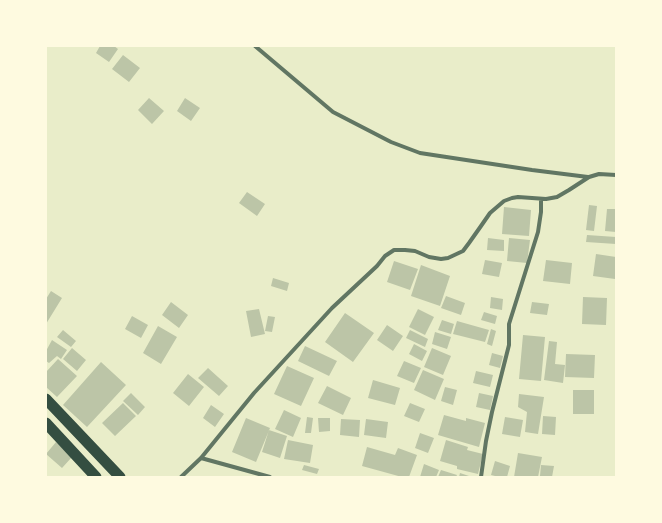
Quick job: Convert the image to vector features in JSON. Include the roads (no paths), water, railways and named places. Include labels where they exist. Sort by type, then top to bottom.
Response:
[{"type":"highway","points":[[46,399],[120,477]]},
{"type":"highway","points":[[46,423],[96,477]]},
{"type":"street","points":[[256,46],[333,112],[391,142],[420,152],[589,178]]},
{"type":"street","points":[[181,477],[201,458],[254,393],[326,313],[377,266],[385,256],[394,250],[405,250],[416,251],[441,259],[448,258],[463,251],[490,213],[504,201],[518,197],[541,199],[552,198],[599,174],[616,175]]},
{"type":"street","points":[[481,477],[492,412],[509,345],[509,324],[538,232],[541,199]]},
{"type":"street","points":[[201,458],[270,477]]}]
